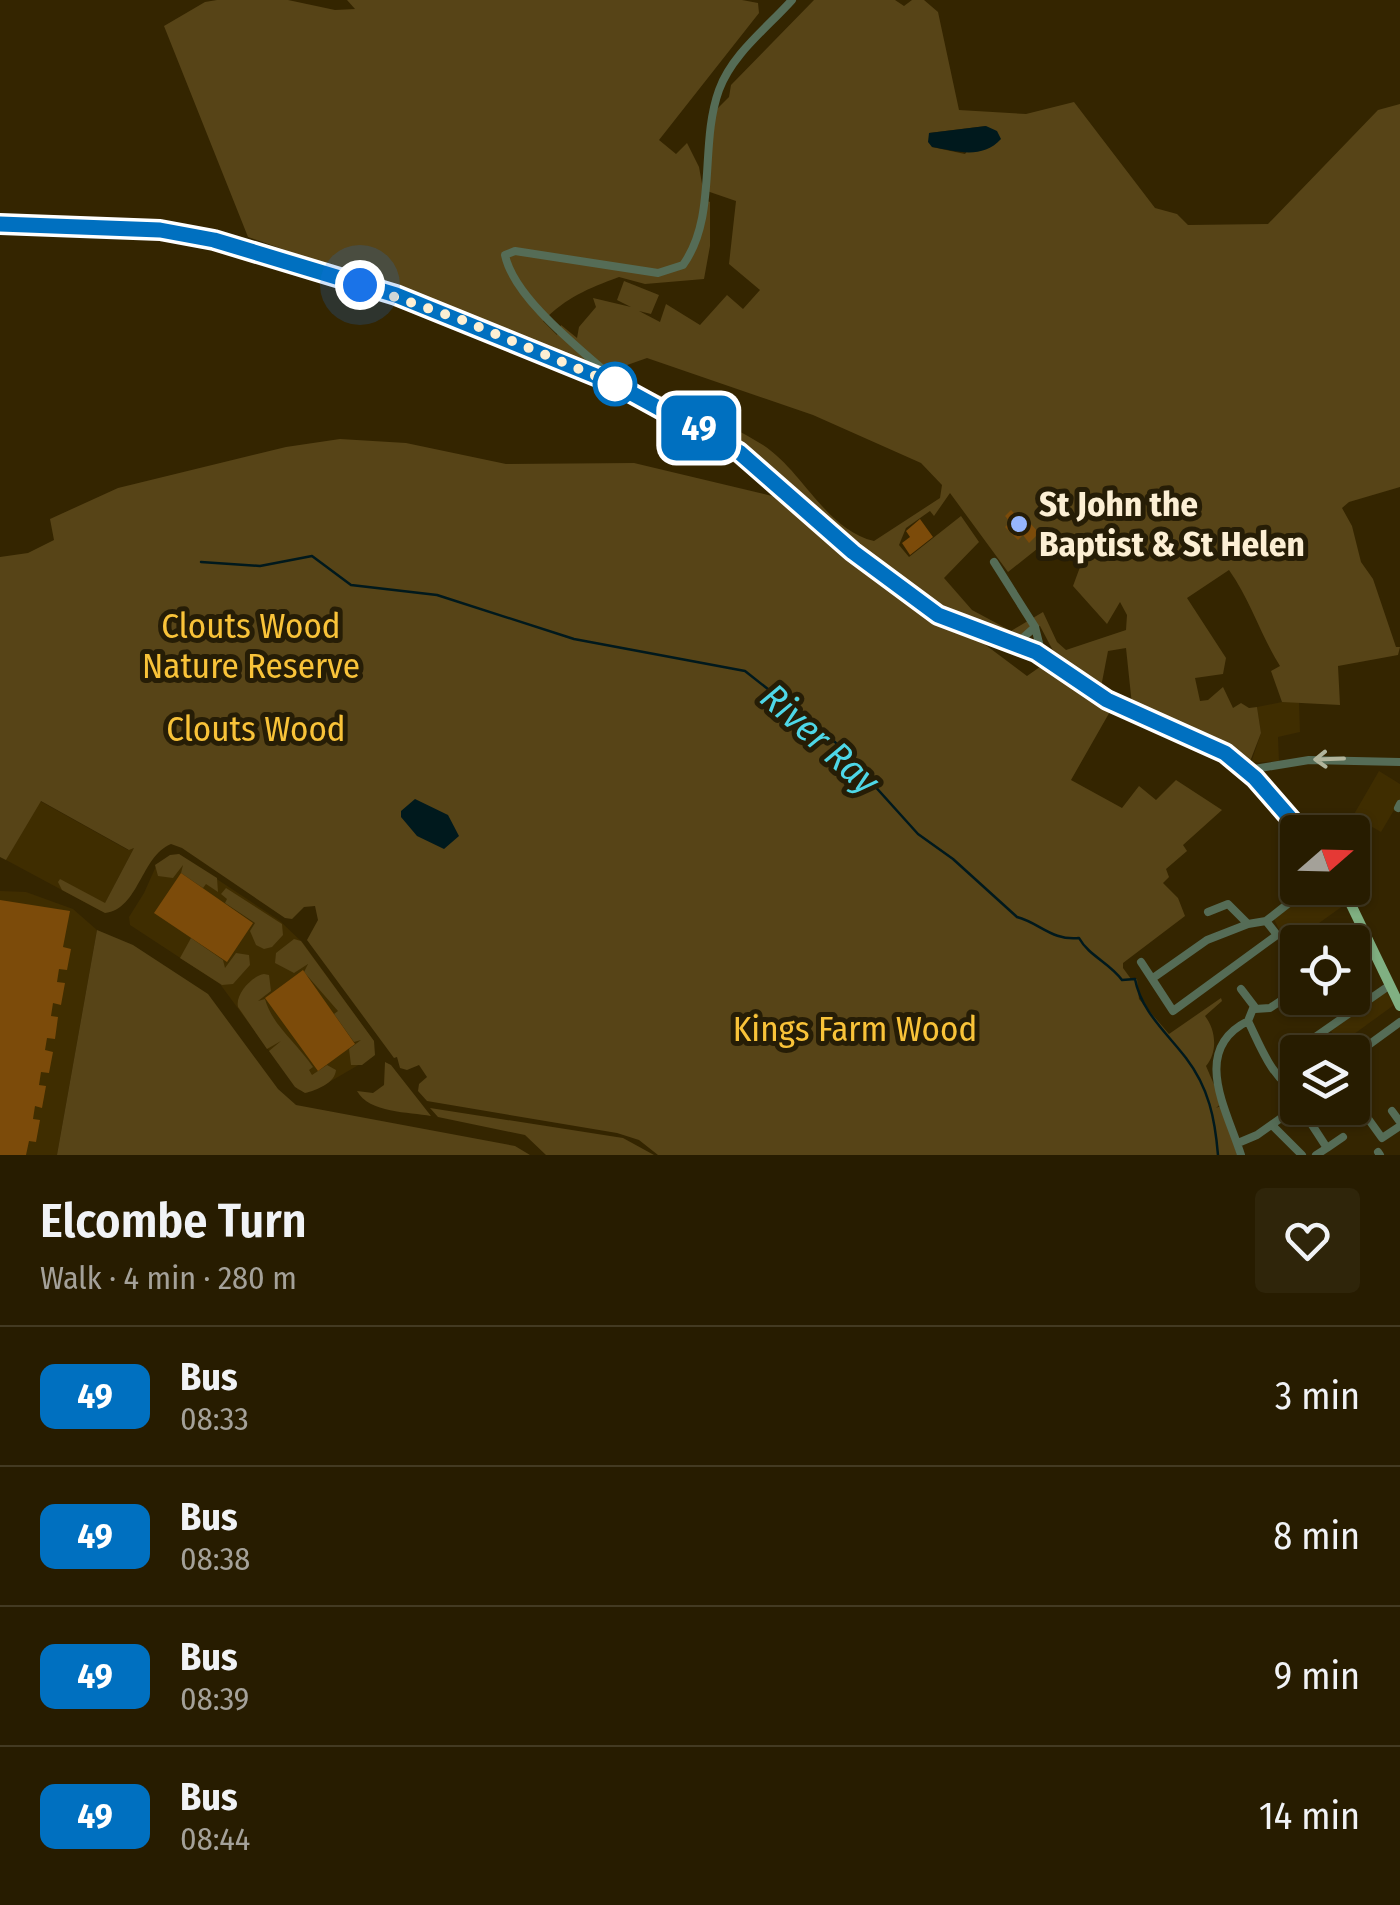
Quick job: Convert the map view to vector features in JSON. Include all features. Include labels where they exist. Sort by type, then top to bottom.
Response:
[{"type":"main road","points":[[0,224],[160,230],[214,240],[396,295],[624,389],[739,452],[853,552],[938,615],[1042,655],[1107,700],[1208,744],[1251,768],[1288,815]]},
{"type":"main road","points":[[1352,905],[1400,1006]]},
{"type":"street","points":[[624,389],[538,306],[507,263],[506,255],[515,250],[658,274],[683,265],[699,227],[712,114],[722,82],[745,49],[792,0]]},
{"type":"street","points":[[585,372],[593,360]]},
{"type":"street","points":[[994,562],[1035,627],[1042,655]]},
{"type":"street","points":[[1016,644],[1035,627]]},
{"type":"street","points":[[1251,768],[1335,759],[1400,762]]},
{"type":"street","points":[[1208,912],[1228,904],[1248,924]]},
{"type":"street","points":[[1153,978],[1207,940],[1266,921],[1286,905]]},
{"type":"street","points":[[1141,962],[1173,1011],[1276,935],[1266,921]]},
{"type":"street","points":[[1318,1035],[1390,985]]},
{"type":"street","points":[[1242,989],[1255,1009]]},
{"type":"street","points":[[1255,1009],[1270,1008],[1280,1002]]},
{"type":"street","points":[[1241,1155],[1213,1065],[1223,1040],[1248,1022],[1255,1009]]},
{"type":"street","points":[[1248,1022],[1280,1077]]},
{"type":"street","points":[[1370,1044],[1400,1022]]},
{"type":"street","points":[[1370,1121],[1382,1138],[1400,1124],[1392,1111]]},
{"type":"street","points":[[1238,1142],[1280,1119]]},
{"type":"street","points":[[1272,1125],[1302,1155]]},
{"type":"street","points":[[1311,1125],[1326,1148]]},
{"type":"street","points":[[1316,1155],[1343,1137]]},
{"type":"shaded area","points":[[1299,702],[1300,732],[1278,737],[1279,761],[1251,763],[1261,733],[1257,707]]},
{"type":"shaded area","points":[[1379,771],[1400,784],[1400,800],[1381,832],[1370,826],[1370,815],[1354,815]]},
{"type":"shaded area","points":[[40,801],[128,850],[134,848],[101,911],[6,860]]},
{"type":"shaded area","points":[[179,854],[280,921],[303,943],[374,1041],[374,1056],[319,1088],[298,1090],[220,984],[130,925],[129,917],[157,864]]},
{"type":"shaded area","points":[[0,891],[26,892],[73,909],[97,930],[57,1155],[0,1155]]},
{"type":"shaded area","points":[[1291,905],[1344,905],[1316,925],[1280,925],[1280,931],[1274,919]]},
{"type":"shaded area","points":[[1386,991],[1394,1005],[1353,1035],[1333,1035],[1331,1031],[1353,1015],[1370,1015],[1370,1003]]},
{"type":"green space","points":[[288,0],[335,10],[355,9],[347,0],[758,3],[759,13],[659,140],[676,154],[687,143],[699,167],[705,200],[710,202],[710,246],[704,279],[645,284],[619,277],[587,290],[543,321],[557,335],[561,325],[577,338],[579,327],[596,307],[593,298],[631,307],[617,300],[624,281],[659,295],[651,314],[639,311],[660,322],[666,304],[700,325],[727,295],[743,309],[760,290],[729,264],[736,201],[704,190],[712,114],[729,97],[731,85],[814,0],[895,0],[904,6],[912,0],[924,0],[938,12],[959,110],[1026,114],[1074,102],[1155,208],[1177,214],[1188,225],[1268,224],[1378,110],[1400,104],[1400,487],[1349,502],[1342,508],[1352,526],[1361,562],[1373,579],[1396,647],[1400,647],[1398,655],[1338,666],[1340,705],[1282,702],[1271,671],[1280,666],[1229,570],[1187,598],[1226,658],[1223,674],[1195,678],[1200,701],[1208,700],[1223,687],[1233,708],[1241,703],[1257,707],[1261,733],[1249,764],[1220,739],[1132,705],[1126,648],[1108,651],[1104,691],[1099,692],[1058,660],[1040,626],[1029,629],[1013,646],[990,640],[983,643],[1027,676],[1047,662],[1112,708],[1071,780],[1122,808],[1139,786],[1156,800],[1176,780],[1222,810],[1183,845],[1187,851],[1166,869],[1169,877],[1163,883],[1178,898],[1185,916],[1123,963],[1123,968],[1131,979],[1137,979],[1139,999],[1169,1034],[1221,998],[1205,1016],[1214,1041],[1206,1066],[1222,1103],[1216,1108],[1223,1105],[1237,1155],[658,1155],[639,1140],[617,1133],[427,1101],[418,1091],[427,1077],[419,1065],[407,1070],[400,1068],[397,1057],[307,940],[318,920],[315,906],[304,907],[292,919],[285,918],[171,844],[153,859],[125,902],[105,913],[62,890],[58,882],[60,879],[105,903],[134,848],[129,850],[41,801],[6,860],[0,857],[0,557],[28,553],[54,540],[50,519],[118,488],[286,447],[340,439],[406,443],[506,464],[634,463],[772,496],[742,469],[672,422],[594,383],[478,334],[481,331],[616,387],[726,448],[800,515],[929,615],[936,609],[807,507],[733,439],[610,379],[590,362],[582,367],[469,315],[248,237],[164,26],[205,2]],"holes":[[[986,126],[965,154],[932,147],[929,133]],[[647,358],[813,415],[921,463],[942,485],[940,498],[874,541],[857,535],[828,513],[763,445],[628,382],[613,370]],[[950,493],[1008,572],[1047,541],[1044,553],[1053,556],[1068,539],[1083,559],[1073,586],[1107,624],[1120,602],[1127,615],[1126,630],[1066,650],[1057,642],[1043,612],[1011,631],[972,610],[944,578],[979,542],[961,516],[909,557],[899,545],[906,528],[930,511],[934,516]]]},
{"type":"green space","points":[[179,854],[217,878],[218,892],[206,884],[203,888],[181,873],[183,865],[173,878],[158,876],[155,865]]},
{"type":"green space","points":[[226,888],[282,924],[283,935],[272,947],[256,945],[250,931],[255,923],[225,903],[227,899],[221,894]]},
{"type":"green space","points":[[97,930],[133,945],[208,994],[278,1089],[296,1105],[515,1146],[530,1155],[57,1155]]},
{"type":"green space","points":[[191,938],[223,960],[225,968],[236,953],[249,955],[250,965],[233,984],[222,985],[180,958]]},
{"type":"green space","points":[[294,939],[301,941],[374,1041],[375,1055],[362,1065],[351,1065],[349,1049],[361,1040],[354,1042],[334,1014],[338,1011],[304,972],[308,964],[294,973],[275,963],[276,953]]},
{"type":"green space","points":[[269,975],[271,991],[258,1001],[265,999],[279,1025],[313,1067],[309,1070],[312,1075],[327,1065],[336,1070],[320,1088],[305,1093],[295,1087],[269,1051],[281,1041],[267,1049],[238,1007],[245,986]]},
{"type":"green space","points":[[385,1062],[431,1116],[371,1104],[357,1091],[373,1093],[384,1085]]},
{"type":"green space","points":[[430,1108],[623,1138],[654,1155],[546,1155],[525,1135],[438,1117]]},
{"type":"water","points":[[986,126],[997,131],[1001,139],[986,150],[959,152],[932,147],[928,142],[929,133]]},
{"type":"water","points":[[415,799],[448,815],[459,836],[444,849],[417,836],[401,817],[401,811]]},
{"type":"building","name":"St John the Baptist & St Helen","points":[[1011,510],[1016,515],[1020,512],[1039,533],[1029,543],[1023,535],[1018,540],[1005,527],[1010,522],[1005,516]]},
{"type":"building","points":[[920,519],[933,537],[910,555],[902,543],[910,537],[906,531]]},
{"type":"building","points":[[181,873],[253,923],[227,962],[154,913]]},
{"type":"building","points":[[0,900],[70,911],[63,947],[71,949],[67,970],[59,969],[57,982],[65,983],[61,1005],[53,1003],[51,1016],[58,1017],[55,1039],[47,1038],[45,1050],[53,1052],[49,1073],[41,1072],[39,1085],[46,1086],[42,1108],[35,1106],[33,1119],[40,1120],[36,1142],[29,1141],[26,1155],[0,1155]]},
{"type":"building","points":[[303,970],[355,1044],[318,1071],[265,998]]},
{"type":"waterway","name":"River Ray","points":[[201,562],[260,566],[312,556],[351,585],[437,595],[574,639],[745,671],[835,742],[918,834],[953,859],[1017,917],[1061,937],[1079,938],[1122,980],[1135,979],[1148,1011],[1200,1081],[1213,1116],[1218,1155]]},
{"type":"bus line","name":"49","points":[[0,224],[160,230],[214,240],[396,295],[613,383],[749,459],[853,552],[938,615],[1048,657],[1118,706],[1225,753],[1255,778],[1287,815]]},
{"type":"place","name":"St John the Baptist & St Helen","points":[[1019,524]]},
{"type":"route","points":[[360,285],[462,320],[615,384]]},
{"type":"park label","name":"Clouts Wood Nature Reserve","points":[[251,646]]},
{"type":"park label","name":"Clouts Wood","points":[[256,729]]},
{"type":"park label","name":"Kings Farm Wood","points":[[855,1029]]}]
